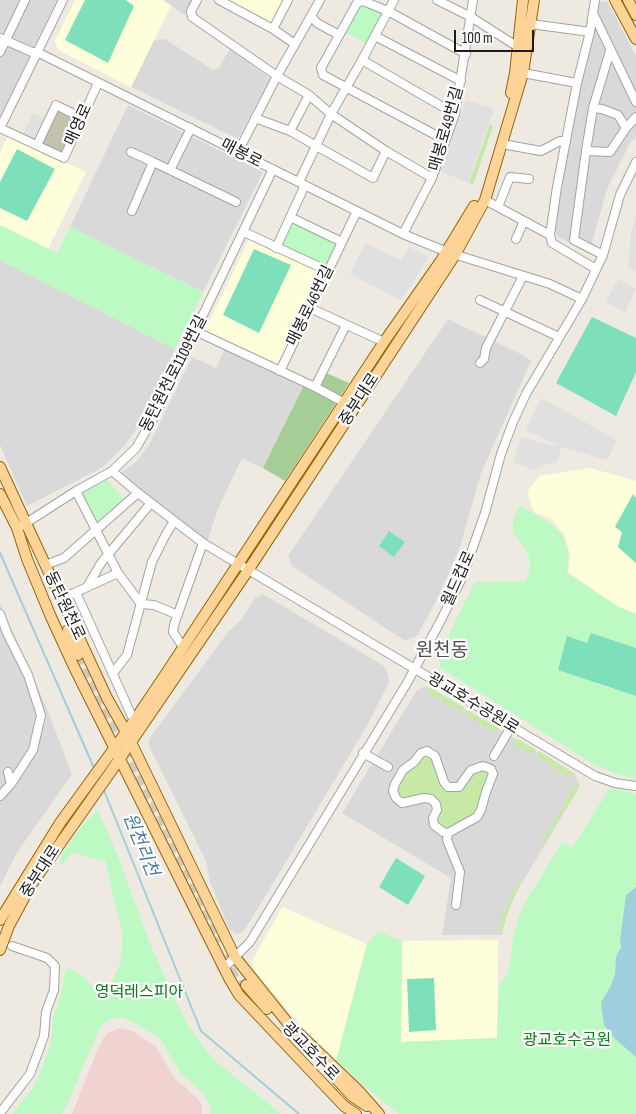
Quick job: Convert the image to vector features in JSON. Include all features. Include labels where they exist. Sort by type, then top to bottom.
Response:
[{"type":"main road","name":"중부대로","points":[[451,253],[481,190],[509,103],[515,73],[523,0]]},
{"type":"main road","name":"중부대로","points":[[4,943],[31,885],[117,764],[249,569],[485,200],[523,73],[534,0]]},
{"type":"main road","points":[[615,0],[636,39]]},
{"type":"main road","points":[[628,0],[636,15]]},
{"type":"main road","name":"중부대로","points":[[0,920],[2,910],[60,823],[134,721],[384,342],[433,280]]},
{"type":"main road","name":"동탄원천로","points":[[0,467],[21,526],[27,559],[51,617],[117,764],[224,968],[239,995],[344,1106],[356,1114]]},
{"type":"main road","name":"동탄원천로","points":[[0,494],[45,565],[107,698],[131,742],[235,957],[286,1022],[358,1090],[378,1114]]},
{"type":"main road","points":[[21,526],[76,656]]},
{"type":"main road","name":"광교호수로","points":[[362,1114],[244,988],[352,1096],[378,1114]]},
{"type":"street","points":[[0,52],[3,40],[25,0]]},
{"type":"street","name":"매영로","points":[[63,0],[0,128],[64,158],[98,83]]},
{"type":"street","points":[[197,0],[191,11],[192,17],[309,95],[331,114],[386,151],[432,178]]},
{"type":"street","points":[[220,0],[273,29],[295,44]]},
{"type":"street","points":[[273,29],[288,0]]},
{"type":"street","points":[[238,152],[320,0]]},
{"type":"street","points":[[445,140],[347,86],[323,75],[321,68],[357,3],[363,0],[466,54]]},
{"type":"street","points":[[276,248],[331,114],[394,0]]},
{"type":"street","points":[[437,0],[518,47]]},
{"type":"street","name":"매봉로49번길","points":[[403,234],[432,178],[455,114],[474,0]]},
{"type":"street","points":[[595,0],[590,32],[577,83],[550,235],[552,243],[596,269]]},
{"type":"street","points":[[593,13],[636,102]]},
{"type":"street","points":[[312,16],[317,23],[339,35]]},
{"type":"street","points":[[531,24],[590,32]]},
{"type":"street","points":[[375,36],[461,81]]},
{"type":"street","name":"매봉로","points":[[3,40],[32,52],[38,52],[403,234],[451,253],[550,284],[582,299]]},
{"type":"street","points":[[602,255],[574,240],[593,108],[610,51]]},
{"type":"street","points":[[362,60],[455,114]]},
{"type":"street","points":[[523,73],[577,83]]},
{"type":"street","points":[[290,131],[309,95]]},
{"type":"street","points":[[37,145],[56,105],[82,118]]},
{"type":"street","points":[[593,108],[602,108],[618,115],[626,128]]},
{"type":"street","points":[[586,151],[610,152],[636,117]]},
{"type":"street","points":[[256,118],[290,131],[373,178],[386,151]]},
{"type":"street","points":[[170,170],[191,128]]},
{"type":"street","points":[[502,144],[541,151],[560,141],[566,142]]},
{"type":"street","points":[[132,152],[236,202]]},
{"type":"street","points":[[132,211],[153,162]]},
{"type":"street","name":"월드컵로","points":[[224,968],[250,942],[414,669],[462,578],[485,513],[501,454],[513,422],[526,394],[582,299],[602,255],[620,195],[636,162]]},
{"type":"street","name":"동탄원천로1109번길","points":[[21,526],[76,491],[112,471],[136,448],[154,417],[273,170]]},
{"type":"street","points":[[498,207],[510,177],[530,179]]},
{"type":"street","points":[[485,200],[550,235]]},
{"type":"street","name":"매봉로46번길","points":[[280,371],[357,210]]},
{"type":"street","points":[[290,217],[342,242]]},
{"type":"street","points":[[516,239],[524,221]]},
{"type":"street","points":[[244,232],[328,271]]},
{"type":"street","points":[[480,363],[484,359],[486,348],[523,276]]},
{"type":"street","points":[[480,300],[559,337]]},
{"type":"street","points":[[310,308],[384,342]]},
{"type":"street","points":[[315,387],[346,325]]},
{"type":"street","points":[[195,331],[315,387],[344,403]]},
{"type":"street","name":"광교호수공원로","points":[[112,471],[203,543],[595,776],[614,783],[636,786]]},
{"type":"street","points":[[76,491],[118,573],[141,604],[154,606],[178,615]]},
{"type":"street","points":[[45,565],[64,558],[138,493]]},
{"type":"street","points":[[87,587],[108,554],[151,503]]},
{"type":"street","points":[[113,673],[127,655],[152,562],[174,521]]},
{"type":"street","points":[[183,647],[173,632],[203,543]]},
{"type":"street","points":[[60,598],[118,573]]},
{"type":"street","points":[[74,593],[78,597],[134,721]]},
{"type":"street","points":[[0,614],[7,633],[28,674],[41,715],[33,750],[11,784],[0,796]]},
{"type":"street","points":[[494,756],[511,727]]},
{"type":"street","points":[[427,751],[435,756],[444,782],[448,787],[459,787],[471,770],[483,766],[491,769],[493,774],[481,810],[477,816],[448,833],[443,832],[434,824],[433,818],[437,810],[436,804],[431,800],[424,798],[402,803],[396,798],[393,791],[403,770],[414,762],[421,753],[427,751]]},
{"type":"street","points":[[363,753],[388,767]]},
{"type":"street","points":[[8,772],[11,784]]},
{"type":"street","points":[[448,833],[447,840],[460,872],[456,905]]},
{"type":"street","points":[[0,1113],[30,1074],[44,1036],[46,1012],[54,990],[55,966],[47,958],[4,943]]},
{"type":"shaded area","points":[[0,0],[57,0],[0,117]]},
{"type":"shaded area","points":[[75,0],[163,0],[171,6],[131,87],[58,50],[55,41]]},
{"type":"shaded area","points":[[163,0],[194,0],[185,15]]},
{"type":"shaded area","points":[[224,0],[283,0],[270,25]]},
{"type":"shaded area","points":[[607,1],[636,56],[636,137],[630,143],[607,189],[589,254],[557,236],[555,230],[557,198],[598,4],[599,2]]},
{"type":"shaded area","points":[[165,39],[213,70],[219,68],[230,48],[270,79],[238,139],[131,87],[154,40]]},
{"type":"shaded area","points":[[466,100],[494,109],[468,183],[440,171]]},
{"type":"shaded area","points":[[128,105],[263,172],[203,292],[70,227]]},
{"type":"shaded area","points":[[58,109],[78,119],[62,153],[42,143]]},
{"type":"shaded area","points":[[33,113],[44,119],[33,139],[23,134]]},
{"type":"shaded area","points":[[8,136],[86,172],[48,249],[0,225],[0,153]]},
{"type":"shaded area","points":[[636,215],[636,271],[628,267],[631,233]]},
{"type":"shaded area","points":[[249,240],[321,273],[277,365],[204,332]]},
{"type":"shaded area","points":[[365,243],[401,260],[409,247],[429,257],[401,300],[350,274]]},
{"type":"shaded area","points":[[0,260],[175,349],[135,431],[123,447],[103,467],[27,506],[0,445]]},
{"type":"shaded area","points":[[618,279],[636,289],[625,312],[606,302]]},
{"type":"shaded area","points":[[448,319],[525,356],[531,361],[481,473],[460,547],[439,595],[417,636],[405,641],[292,566],[288,556]]},
{"type":"shaded area","points":[[225,348],[304,385],[263,468],[242,458],[217,511],[207,543],[122,472],[136,462],[149,445],[192,357],[216,368]]},
{"type":"shaded area","points":[[541,398],[617,440],[607,460],[561,447],[558,460],[533,470],[513,462],[521,437],[558,446],[526,430]]},
{"type":"shaded area","points":[[590,468],[636,481],[636,614],[617,606],[568,572],[570,556],[565,536],[551,519],[534,512],[527,492],[539,476]]},
{"type":"shaded area","points":[[263,594],[384,666],[389,682],[368,724],[278,875],[244,931],[237,934],[229,929],[210,882],[206,861],[149,746],[149,739],[228,632],[241,620],[255,598]]},
{"type":"shaded area","points":[[0,604],[45,704],[72,774],[16,854],[0,887]]},
{"type":"shaded area","points":[[425,686],[575,774],[580,786],[516,893],[506,918],[502,935],[442,935],[451,878],[342,813],[417,690]]},
{"type":"shaded area","points":[[282,907],[367,944],[336,1061],[292,1016],[254,970],[252,961]]},
{"type":"shaded area","points":[[498,940],[497,1038],[401,1042],[402,941]]},
{"type":"shaded area","points":[[120,1028],[132,1031],[156,1047],[175,1079],[198,1099],[202,1106],[202,1114],[72,1114],[104,1038],[109,1032]]},
{"type":"green space","points":[[85,0],[126,0],[134,6],[108,63],[65,40]]},
{"type":"green space","points":[[363,3],[383,13],[367,44],[343,31],[357,5]]},
{"type":"green space","points":[[490,123],[493,127],[473,185],[469,183]]},
{"type":"green space","points":[[17,149],[55,169],[27,221],[0,208],[0,182]]},
{"type":"green space","points":[[292,221],[338,243],[327,268],[280,245]]},
{"type":"green space","points":[[0,225],[57,253],[70,227],[203,292],[175,349],[0,260]]},
{"type":"green space","points":[[254,249],[291,265],[259,333],[223,315]]},
{"type":"green space","points":[[592,317],[636,338],[636,372],[616,416],[556,383]]},
{"type":"green space","points":[[326,373],[349,383],[285,481],[263,468],[304,385],[317,391]]},
{"type":"green space","points":[[107,480],[124,500],[97,523],[81,492]]},
{"type":"green space","points":[[633,494],[636,498],[636,563],[618,547],[622,532],[615,527]]},
{"type":"green space","points":[[519,506],[550,523],[562,534],[569,553],[567,573],[617,606],[636,614],[636,648],[592,633],[587,643],[596,684],[636,696],[636,779],[595,765],[441,668],[438,656],[474,584],[477,582],[525,581],[529,574],[530,561],[527,551],[513,533],[513,521]]},
{"type":"green space","points":[[389,531],[405,542],[394,557],[379,546]]},
{"type":"green space","points":[[591,633],[636,648],[636,696],[558,670],[567,636],[587,643]]},
{"type":"green space","points":[[429,687],[465,708],[463,711],[442,702],[443,700],[439,697],[437,699],[431,695],[427,690]]},
{"type":"green space","points":[[467,710],[499,728],[498,731],[491,731],[487,726],[486,728],[479,724],[480,722],[474,721],[467,715]]},
{"type":"green space","points":[[515,738],[535,749],[533,753],[529,753],[513,743],[512,741]]},
{"type":"green space","points":[[539,751],[575,774],[565,775],[559,772],[559,770],[537,756]]},
{"type":"green space","points":[[423,756],[430,757],[449,790],[462,789],[474,773],[482,770],[489,771],[491,777],[479,810],[475,815],[449,830],[438,825],[440,806],[437,799],[431,796],[404,799],[397,792],[408,771],[415,767]]},
{"type":"green space","points":[[574,786],[580,786],[566,809],[563,808],[562,807]]},
{"type":"green space","name":"광교호수공원","points":[[610,788],[636,794],[636,1114],[398,1114],[336,1061],[367,944],[378,931],[402,941],[401,1042],[497,1038],[499,985],[508,973],[519,916],[562,842],[572,848]]},
{"type":"green space","name":"영덕레스피아","points":[[98,810],[121,864],[150,944],[186,1023],[213,1059],[281,1114],[211,1114],[211,1109],[204,1094],[181,1073],[160,1039],[137,1024],[121,1017],[110,1019],[100,1027],[63,1114],[12,1114],[34,1087],[48,1052],[53,1018],[67,968],[81,975],[94,987],[104,988],[112,982],[121,961],[122,933],[105,860],[89,858],[73,852],[63,864],[59,864],[63,853],[83,824]]},
{"type":"green space","points":[[560,810],[564,812],[541,849],[543,840]]},
{"type":"green space","points":[[396,858],[425,876],[408,905],[379,887]]},
{"type":"green space","points":[[519,880],[521,882],[508,910],[502,932],[498,931],[506,907]]},
{"type":"green space","points":[[434,978],[436,1030],[409,1032],[407,979]]},
{"type":"water","points":[[636,887],[636,1057],[612,1036],[604,1025],[601,1002],[610,988],[615,974],[616,957],[621,947],[620,941],[626,895]]},
{"type":"waterway","name":"원천리천","points":[[0,553],[94,768]]},
{"type":"waterway","name":"원천리천","points":[[103,788],[201,1031],[299,1114]]},
{"type":"tunnel","points":[[622,0],[636,25]]},
{"type":"tunnel","points":[[78,655],[222,941]]},
{"type":"tunnel","points":[[223,956],[242,991]]},
{"type":"district","name":"원천동","points":[[442,651]]}]
